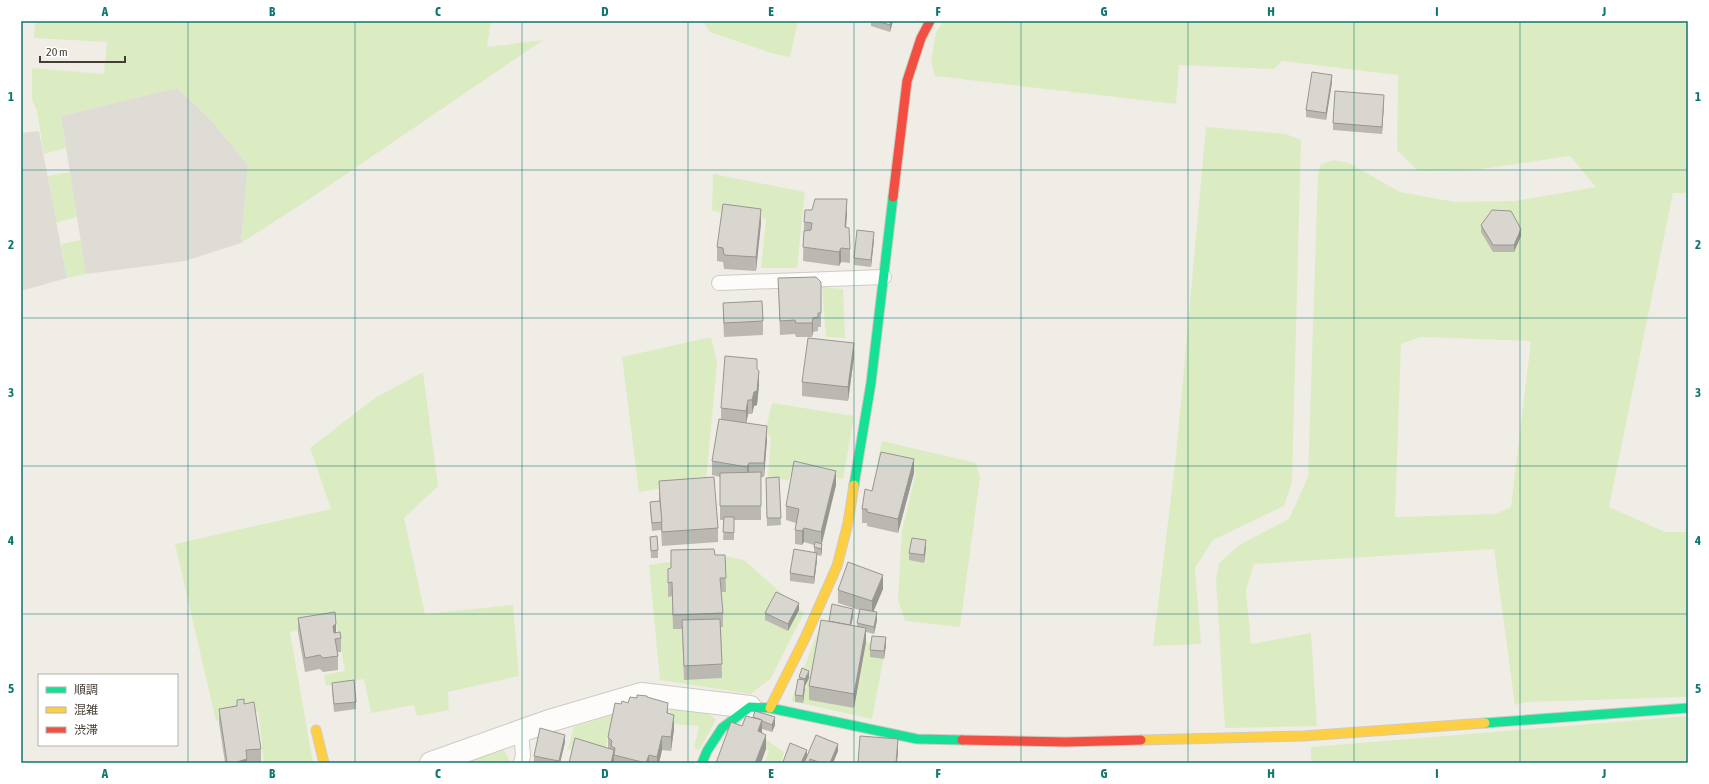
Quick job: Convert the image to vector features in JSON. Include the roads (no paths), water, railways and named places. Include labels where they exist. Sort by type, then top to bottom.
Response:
[{"type":"street","points":[[702,763],[707,751],[722,728],[760,708],[805,638],[837,566],[848,523],[856,477],[884,278],[907,81],[921,38],[930,21]]},
{"type":"street","points":[[431,763],[521,731],[641,694],[760,708],[917,739],[1066,742],[1304,736],[1688,708]]},
{"type":"street","points":[[316,730],[324,763]]},
{"type":"lane","points":[[719,283],[884,278]]},
{"type":"lane","points":[[521,731],[523,756],[521,763]]}]
